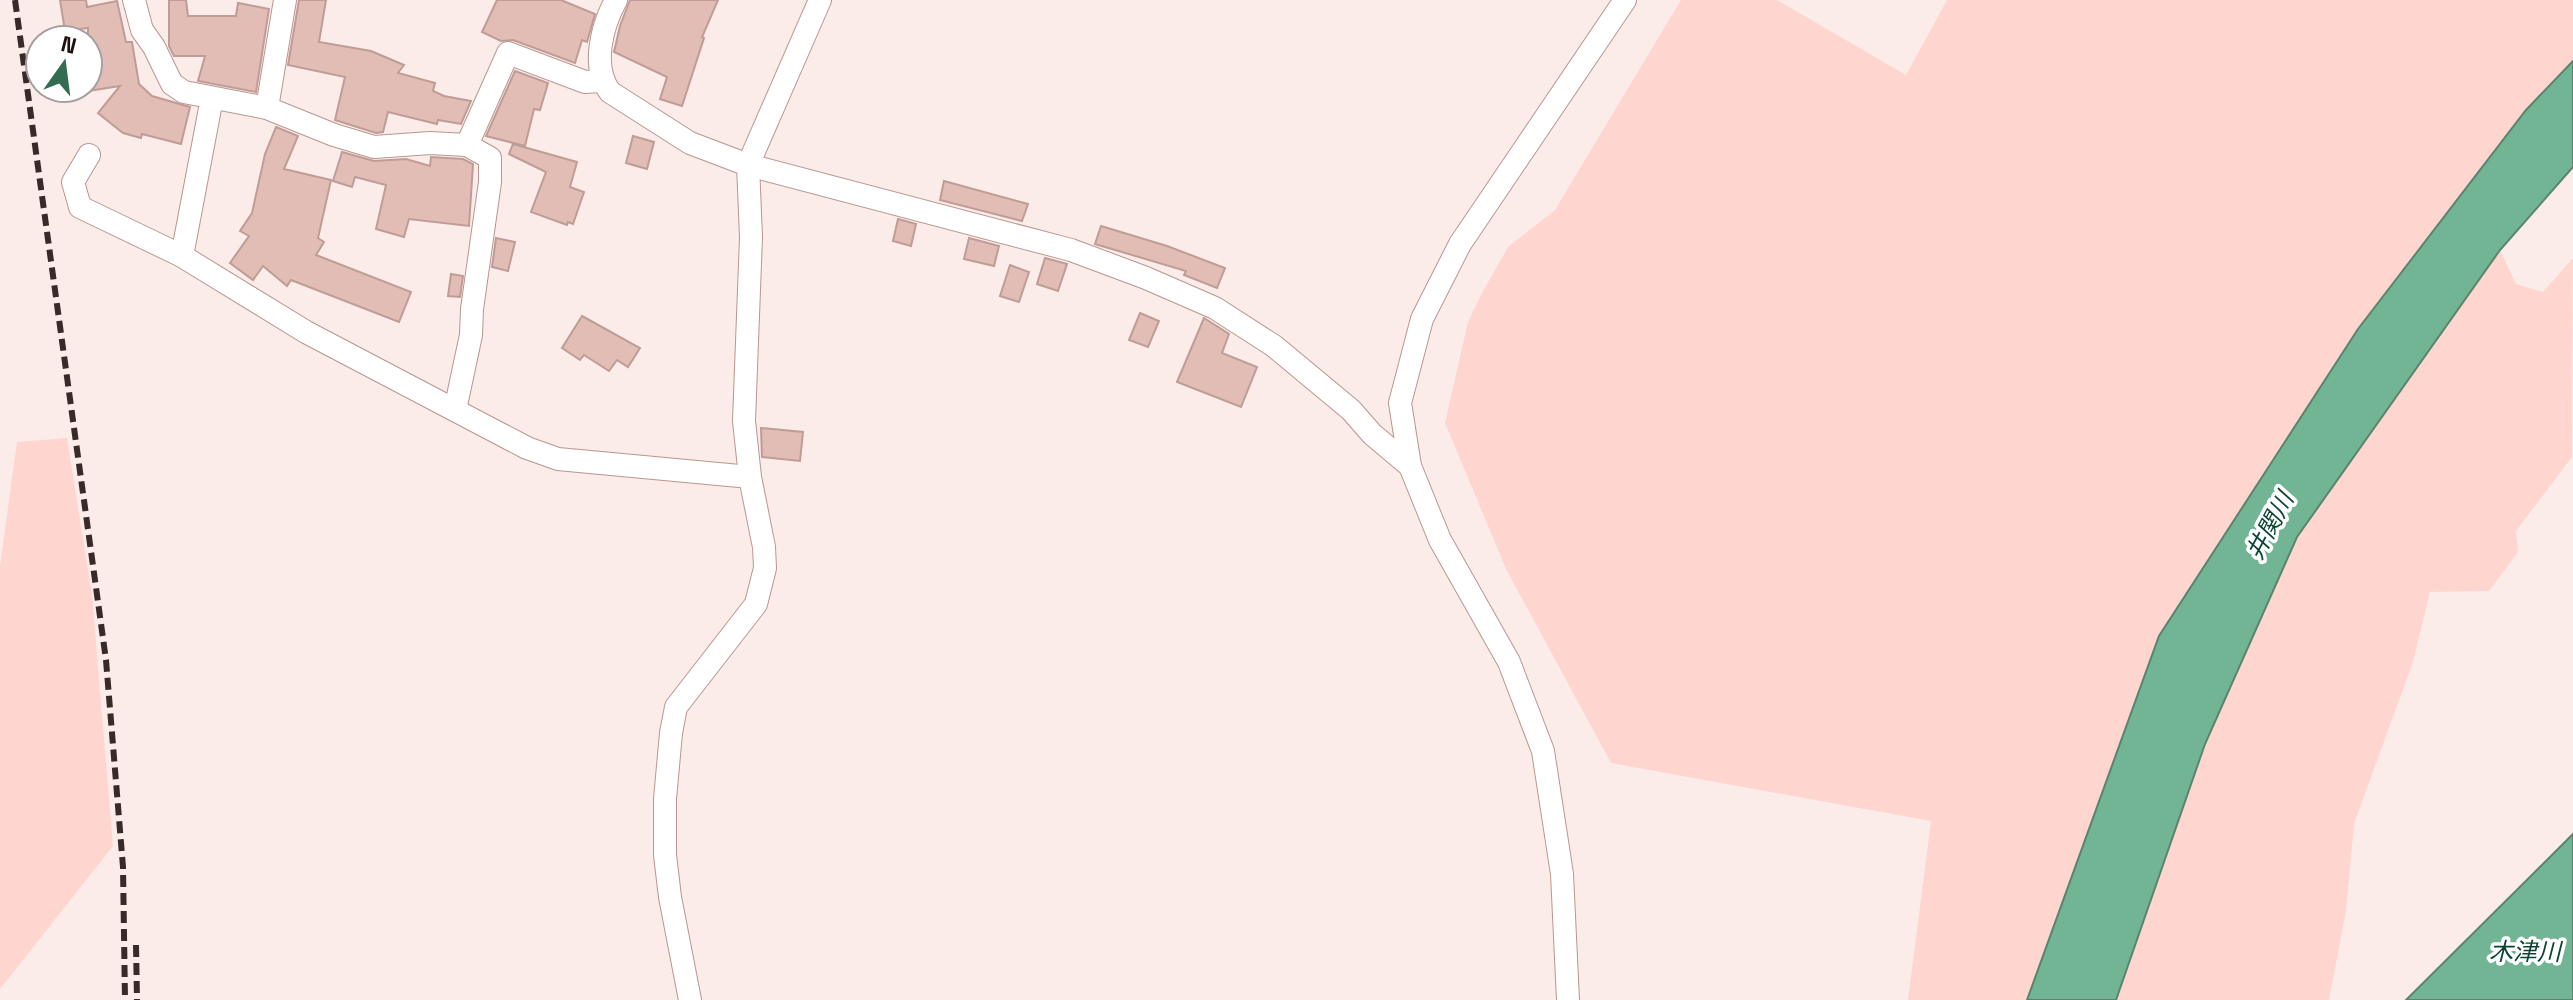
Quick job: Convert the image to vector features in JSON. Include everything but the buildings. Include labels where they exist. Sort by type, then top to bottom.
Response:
[{"type":"street","points":[[134,0],[142,30],[172,84],[184,92],[267,108],[334,135],[374,147],[430,143],[467,145],[490,158],[490,182],[471,335],[455,410]]},
{"type":"street","points":[[267,108],[285,0]]},
{"type":"street","points":[[616,0],[599,47],[602,81],[610,92],[690,143],[748,165],[1071,250],[1215,308],[1274,346],[1351,410],[1372,434],[1410,466]]},
{"type":"street","points":[[690,1000],[665,855],[668,761],[676,707],[756,604],[763,584],[764,547],[750,477],[744,421],[751,237],[748,165],[820,0]]},
{"type":"street","points":[[1568,1000],[1562,874],[1543,751],[1509,662],[1440,540],[1410,466],[1400,403],[1422,319],[1460,244],[1625,0]]},
{"type":"street","points":[[467,145],[508,53],[585,82],[602,81]]},
{"type":"street","points":[[182,256],[212,98]]},
{"type":"street","points":[[89,155],[73,182],[80,207],[182,256],[306,332],[527,448],[558,459],[750,477]]},
{"type":"shaded area","points":[[1681,0],[1777,0],[1906,75],[1947,0],[2573,0],[2573,61],[2526,110],[2358,329],[2159,636],[2027,1000],[1908,1000],[1931,821],[1611,763],[1506,569],[1445,423],[1468,322],[1482,293],[1508,247],[1555,210]]},
{"type":"shaded area","points":[[2500,250],[2516,284],[2543,292],[2573,258],[2572,457],[2516,531],[2518,552],[2489,591],[2430,592],[2413,662],[2354,824],[2346,911],[2329,1000],[2116,1000],[2205,744],[2297,537]]},
{"type":"shaded area","points":[[67,438],[92,595],[113,846],[0,989],[0,566],[17,442]]},
{"type":"water","name":"井関川","points":[[2573,61],[2573,167],[2500,250],[2297,537],[2205,744],[2116,1000],[2027,1000],[2159,636],[2358,329],[2526,110]]},
{"type":"water","name":"木津川","points":[[2573,834],[2573,1000],[2406,1000]]},
{"type":"railway","points":[[15,0],[106,660],[123,867],[125,1000]]},
{"type":"railway","points":[[136,945],[137,1000]]}]
